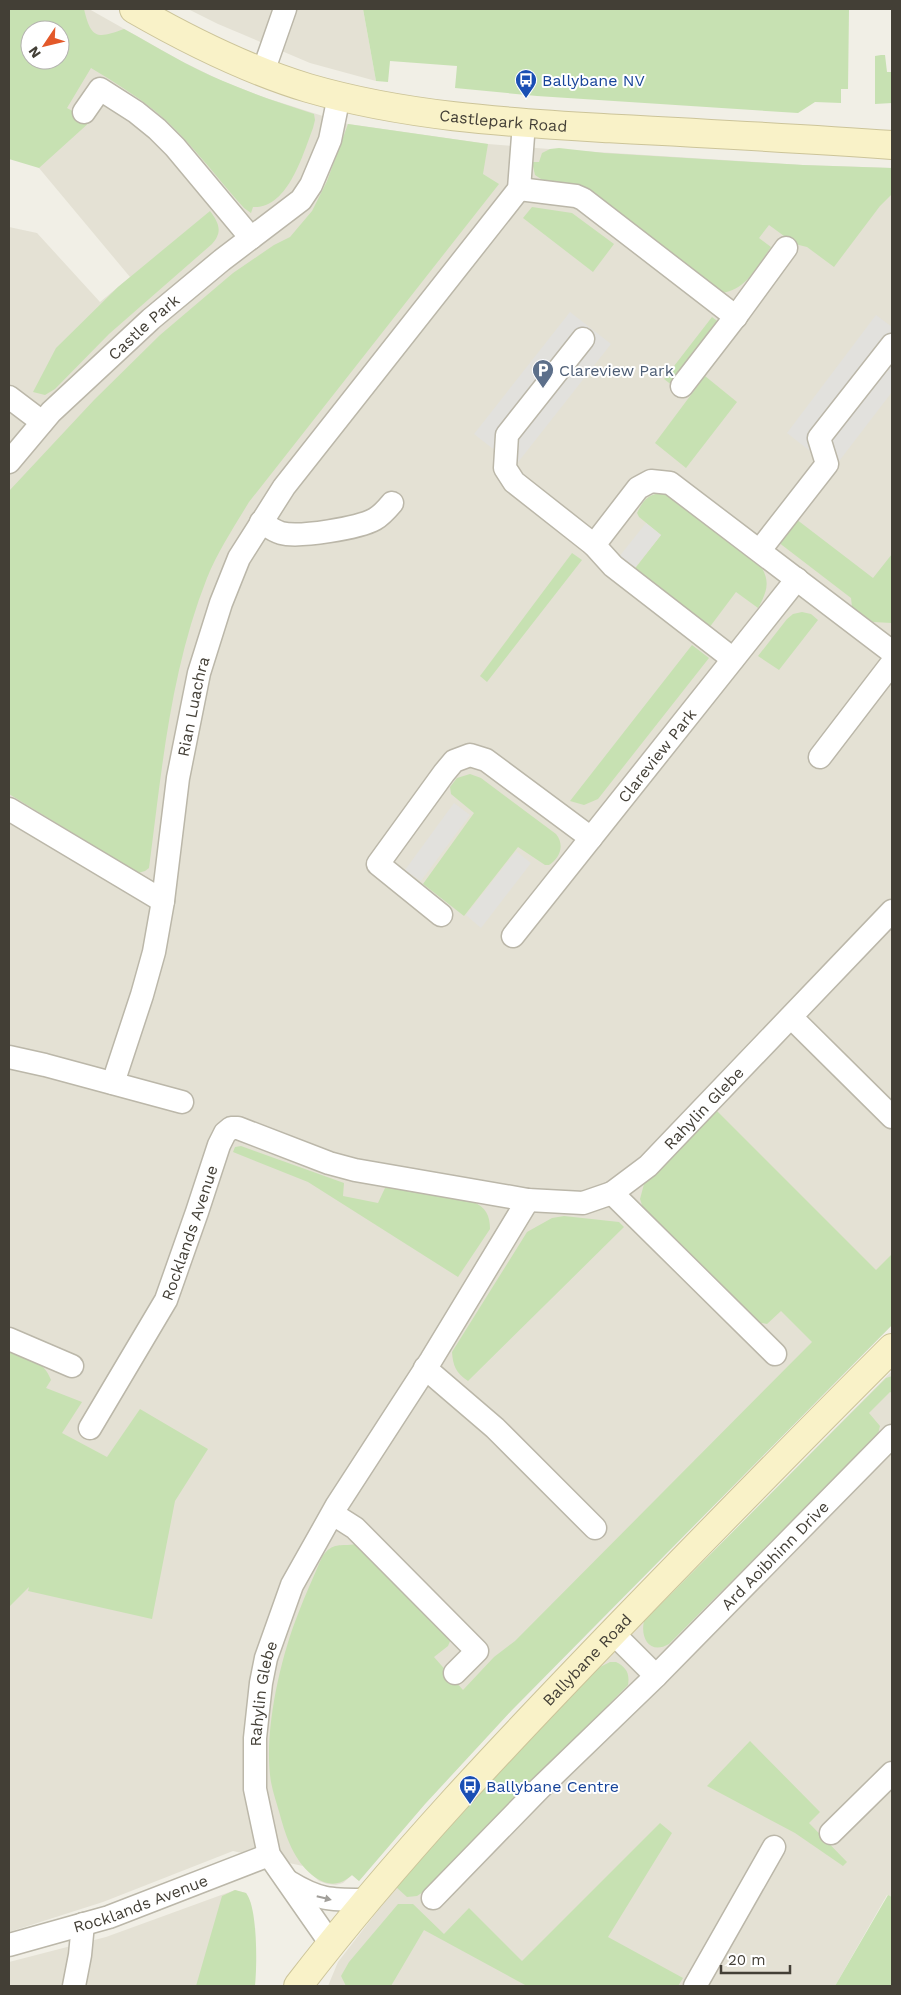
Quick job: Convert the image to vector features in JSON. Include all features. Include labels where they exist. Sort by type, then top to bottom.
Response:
[{"type":"main road","name":"Castlepark Road","points":[[134,9],[197,42],[294,84],[339,96],[411,111],[524,123],[892,145]]},
{"type":"main road","name":"Ballybane Road","points":[[299,1986],[367,1900],[467,1785],[821,1418],[892,1348]]},
{"type":"street","points":[[263,72],[285,9]]},
{"type":"street","points":[[84,112],[100,89],[136,112],[175,147],[251,238]]},
{"type":"street","name":"Castle Park","points":[[9,462],[42,422],[151,319],[222,260],[293,207],[305,195],[330,140],[339,96]]},
{"type":"street","points":[[524,123],[520,189],[576,196],[583,200],[736,317]]},
{"type":"street","name":"Rian Luachra","points":[[113,1083],[152,961],[163,901],[178,778],[199,673],[221,603],[239,558],[284,487],[520,189]]},
{"type":"street","points":[[682,386],[736,317],[786,248]]},
{"type":"street","points":[[583,338],[507,435],[505,468],[514,482],[594,546],[618,570],[733,659]]},
{"type":"street","points":[[760,550],[827,464],[819,438],[892,346]]},
{"type":"street","points":[[9,397],[42,422]]},
{"type":"street","points":[[594,546],[638,488],[647,482],[656,480],[670,483],[892,652]]},
{"type":"street","points":[[261,522],[283,534],[346,528],[369,522],[382,514],[392,503]]},
{"type":"street","name":"Clareview Park","points":[[513,936],[797,579]]},
{"type":"street","points":[[820,757],[888,678]]},
{"type":"street","points":[[441,915],[378,864],[454,761],[470,755],[486,760],[591,838]]},
{"type":"street","points":[[9,809],[163,901]]},
{"type":"street","name":"Rahylin Glebe","points":[[329,1163],[355,1170],[528,1200],[583,1203],[612,1193],[648,1166],[792,1018],[892,911]]},
{"type":"street","points":[[792,1018],[892,1117]]},
{"type":"street","points":[[9,1057],[182,1102]]},
{"type":"street","name":"Rocklands Avenue","points":[[90,1428],[166,1300],[198,1212],[219,1145],[225,1133],[231,1128],[238,1128],[329,1163]]},
{"type":"street","points":[[612,1193],[775,1354]]},
{"type":"street","name":"Rahylin Glebe","points":[[331,1944],[269,1855],[255,1789],[255,1738],[261,1683],[270,1646],[292,1585],[333,1514],[528,1200]]},
{"type":"street","points":[[9,1339],[72,1366]]},
{"type":"street","points":[[425,1368],[495,1428],[595,1528]]},
{"type":"street","name":"Ard Aoibhinn Drive","points":[[433,1898],[539,1789],[656,1676],[892,1436]]},
{"type":"street","points":[[333,1514],[355,1528],[477,1651],[455,1672]]},
{"type":"street","points":[[613,1633],[656,1676]]},
{"type":"street","points":[[831,1834],[892,1773]]},
{"type":"street","points":[[695,1986],[774,1847]]},
{"type":"street","name":"Rocklands Avenue","points":[[9,1946],[109,1917],[269,1855]]},
{"type":"street","name":"Rahylin Glebe","points":[[286,1880],[309,1894],[333,1900],[367,1900]]},
{"type":"street","points":[[74,1986],[83,1924]]},
{"type":"shaded area","points":[[70,9],[89,9],[181,61],[222,81],[263,97],[348,124],[488,144],[549,149],[803,165],[892,168],[892,1325],[511,1711],[425,1804],[359,1881],[352,1875],[343,1883],[336,1885],[327,1884],[319,1881],[303,1866],[233,1851],[103,1902],[9,1932],[9,1511],[45,1388],[9,1351],[9,227],[37,233],[100,302],[130,277],[39,168],[58,70],[70,70],[70,20],[68,20]]},
{"type":"shaded area","points":[[188,9],[363,9],[376,81],[310,63],[218,24]]},
{"type":"shaded area","name":"Clareview Park","points":[[570,312],[611,344],[515,466],[474,434]]},
{"type":"shaded area","points":[[876,315],[892,327],[892,392],[833,469],[787,433]]},
{"type":"shaded area","points":[[646,523],[661,535],[633,570],[618,558]]},
{"type":"shaded area","points":[[454,803],[470,815],[421,881],[405,870]]},
{"type":"shaded area","points":[[516,851],[531,863],[481,928],[466,915]]},
{"type":"shaded area","points":[[892,1371],[892,1897],[887,1895],[835,1986],[328,1986],[338,1962],[396,1887],[598,1668]]},
{"type":"shaded area","points":[[235,1890],[246,1893],[251,1904],[255,1940],[255,1986],[9,1986],[9,1962],[106,1937]]},
{"type":"green space","points":[[9,9],[84,9],[89,26],[96,34],[107,34],[124,29],[185,63],[234,86],[314,114],[313,128],[299,165],[285,190],[276,199],[265,205],[253,207],[251,213],[244,208],[167,121],[132,94],[91,68],[67,108],[91,121],[39,168],[9,159]]},
{"type":"green space","points":[[363,9],[849,9],[848,89],[841,89],[841,103],[815,102],[798,113],[537,96],[455,88],[457,66],[390,61],[388,82],[376,81]]},
{"type":"green space","points":[[885,55],[887,72],[892,72],[892,103],[875,104],[875,56]]},
{"type":"green space","points":[[348,124],[488,144],[483,174],[499,184],[249,502],[216,558],[194,613],[176,685],[163,758],[149,868],[138,873],[9,794],[9,491],[94,400],[160,335],[233,273],[274,245],[290,237],[312,211],[327,181]]},
{"type":"green space","points":[[559,148],[604,153],[803,165],[892,168],[892,194],[880,206],[834,267],[807,247],[795,244],[769,225],[759,238],[771,247],[756,269],[738,287],[722,293],[535,175],[532,162],[539,162],[542,153],[550,149]]},
{"type":"green space","points":[[532,207],[572,213],[614,244],[593,272],[523,218]]},
{"type":"green space","points":[[210,211],[216,220],[219,231],[212,244],[109,334],[55,389],[45,395],[33,392],[56,348],[118,287]]},
{"type":"green space","points":[[712,317],[721,324],[673,386],[664,379]]},
{"type":"green space","points":[[705,376],[737,402],[686,468],[655,443]]},
{"type":"green space","points":[[666,493],[760,565],[767,581],[764,597],[758,608],[736,592],[709,628],[633,571],[661,535],[639,517],[637,513],[648,497]]},
{"type":"green space","points":[[796,519],[873,578],[892,554],[892,623],[873,622],[852,607],[851,598],[778,542]]},
{"type":"green space","points":[[572,553],[582,560],[487,682],[480,676]]},
{"type":"green space","points":[[802,612],[811,614],[818,620],[779,670],[758,656],[787,619],[793,614]]},
{"type":"green space","points":[[692,645],[709,658],[598,799],[584,805],[570,801]]},
{"type":"green space","points":[[470,774],[481,778],[556,834],[561,847],[556,859],[549,865],[545,865],[518,847],[464,916],[423,884],[474,813],[451,794],[450,787],[457,778]]},
{"type":"green space","points":[[716,1110],[876,1270],[892,1254],[892,1325],[511,1711],[425,1804],[359,1881],[352,1875],[342,1882],[332,1884],[317,1879],[300,1862],[288,1840],[282,1823],[271,1782],[269,1742],[279,1674],[291,1632],[322,1557],[326,1552],[333,1547],[356,1544],[451,1639],[448,1646],[434,1657],[463,1690],[494,1657],[515,1641],[812,1342],[781,1311],[767,1324],[757,1322],[644,1211],[640,1199],[644,1184]]},
{"type":"green space","points":[[241,1146],[344,1183],[343,1196],[378,1203],[385,1188],[391,1185],[473,1202],[481,1206],[486,1212],[490,1229],[458,1277],[308,1182],[233,1152],[235,1147]]},
{"type":"green space","points":[[564,1216],[619,1222],[624,1227],[468,1381],[456,1369],[452,1352],[527,1232],[552,1218]]},
{"type":"green space","points":[[9,1351],[28,1358],[44,1368],[51,1380],[46,1388],[82,1402],[62,1433],[107,1457],[140,1409],[208,1449],[175,1501],[152,1619],[28,1591],[29,1587],[9,1607]]},
{"type":"green space","points":[[892,1376],[892,1393],[890,1392],[869,1413],[880,1426],[878,1434],[669,1644],[657,1647],[648,1643],[645,1639],[644,1621],[886,1378]]},
{"type":"green space","points":[[610,1662],[616,1662],[625,1668],[628,1674],[628,1685],[423,1892],[417,1896],[407,1897],[396,1887],[471,1799],[598,1668]]},
{"type":"green space","points":[[750,1741],[820,1812],[809,1823],[847,1862],[843,1866],[795,1833],[707,1786]]},
{"type":"green space","points":[[660,1823],[672,1833],[608,1937],[683,1978],[678,1986],[527,1986],[424,1930],[391,1986],[346,1986],[341,1976],[349,1962],[398,1904],[413,1904],[444,1934],[469,1908],[522,1961]]},
{"type":"green space","points":[[235,1890],[246,1893],[253,1911],[256,1952],[255,1986],[196,1986],[222,1896]]},
{"type":"green space","points":[[888,1895],[892,1897],[892,1986],[835,1986]]},
{"type":"place","name":"Ballybane NV","points":[[526,99]]},
{"type":"place","name":"Clareview Park","points":[[543,389]]},
{"type":"place","name":"Ballybane Centre","points":[[470,1805]]}]
